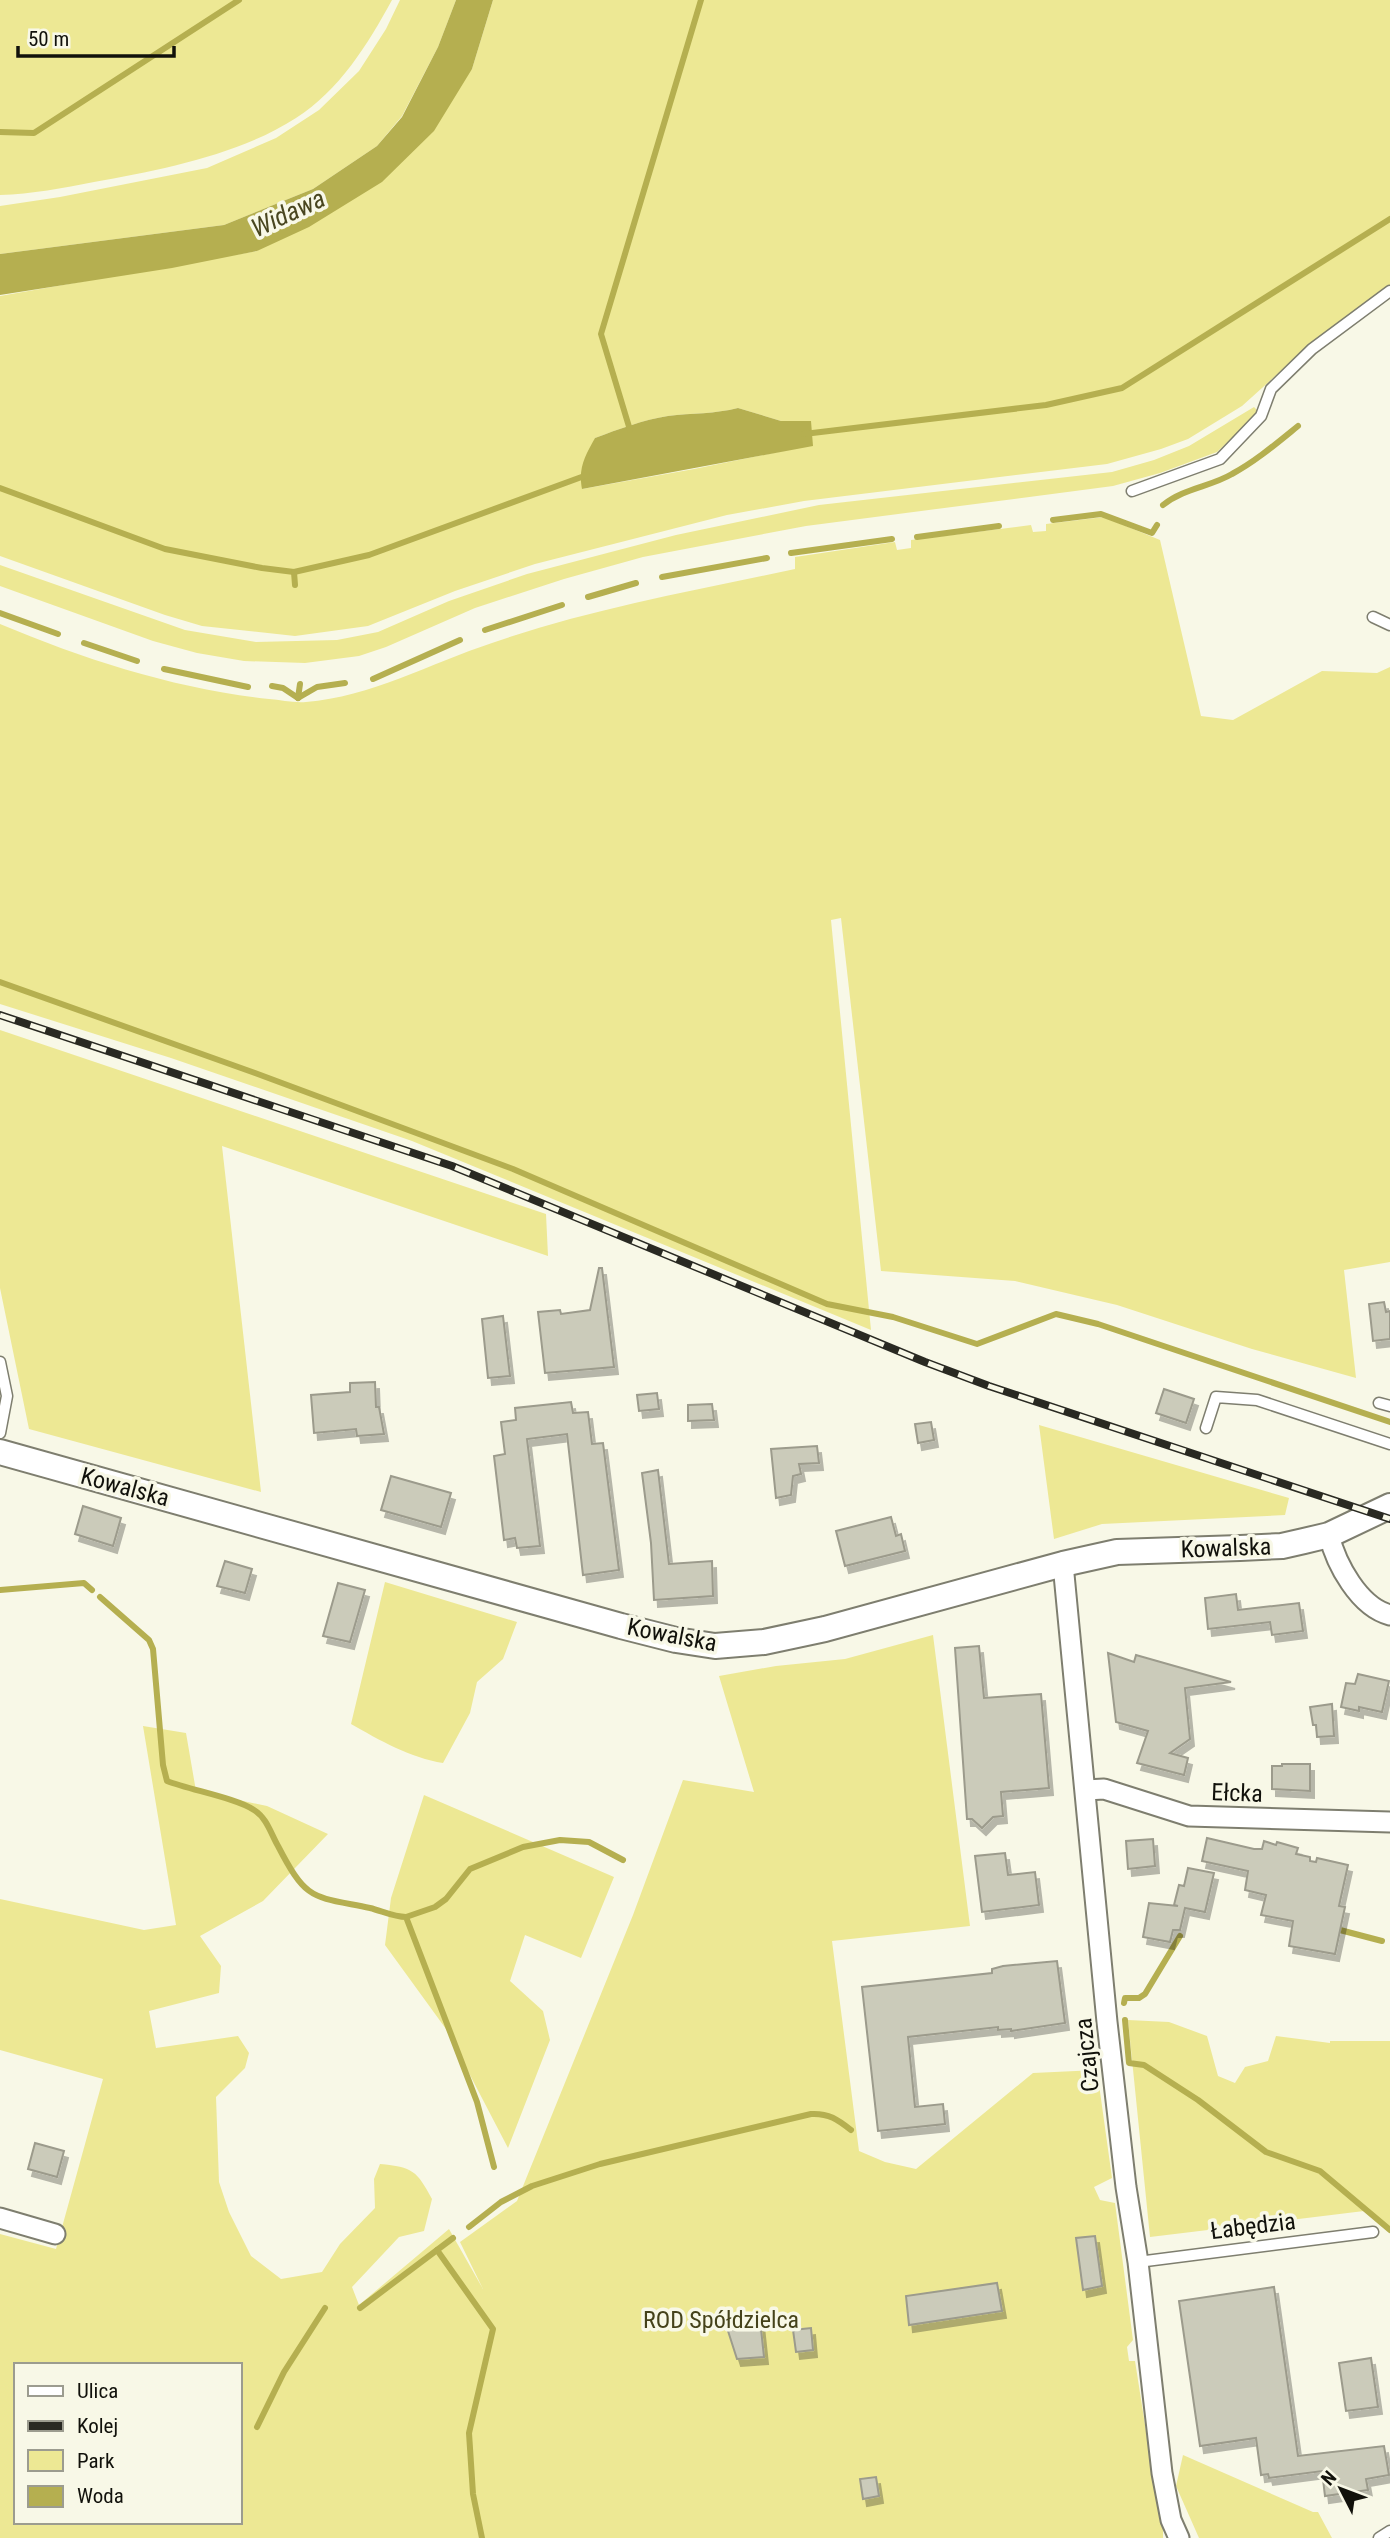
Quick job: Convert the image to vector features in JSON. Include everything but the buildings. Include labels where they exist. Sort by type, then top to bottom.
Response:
[{"type":"street","name":"Kowalska","points":[[0,1452],[639,1631],[715,1646],[764,1642],[825,1629],[1063,1564],[1124,1551],[1282,1546],[1329,1535],[1390,1506]]},
{"type":"street","points":[[1329,1535],[1333,1549],[1360,1595],[1370,1605],[1390,1615]]},
{"type":"street","name":"Czajcza","points":[[1063,1564],[1107,2022],[1126,2187],[1138,2262],[1161,2473],[1171,2520],[1179,2538]]},
{"type":"street","name":"Ełcka","points":[[1086,1790],[1104,1789],[1189,1816],[1390,1822]]},
{"type":"street","points":[[0,2218],[55,2234]]},
{"type":"lane","points":[[1132,491],[1220,458],[1261,416],[1271,389],[1312,349],[1390,291]]},
{"type":"lane","points":[[1373,617],[1390,625]]},
{"type":"lane","points":[[0,1362],[3,1396],[0,1433]]},
{"type":"lane","points":[[1206,1428],[1216,1397],[1257,1400],[1390,1444]]},
{"type":"lane","points":[[1379,1403],[1390,1406]]},
{"type":"lane","name":"Łabędzia","points":[[1138,2262],[1373,2232]]},
{"type":"lane","points":[[1379,2538],[1390,2531]]},
{"type":"green space","points":[[0,0],[392,0],[362,50],[339,80],[311,107],[274,131],[224,151],[172,166],[59,188],[0,195]]},
{"type":"green space","points":[[400,0],[456,0],[438,47],[402,116],[377,146],[313,189],[224,225],[0,254],[0,206],[207,168],[276,138],[319,110],[359,71],[386,29]]},
{"type":"green space","points":[[493,0],[1390,0],[1390,288],[1320,336],[1242,406],[1188,439],[1161,449],[1107,464],[804,501],[727,515],[535,564],[455,591],[368,626],[295,636],[202,626],[0,556],[0,296],[257,251],[472,69]],"holes":[[[738,408],[781,421],[810,421],[812,445],[582,489],[595,438],[622,428],[668,416]]]},
{"type":"green space","points":[[1254,407],[1258,411],[1256,415],[1217,452],[1160,473],[1113,486],[806,526],[643,557],[475,608],[359,656],[305,663],[244,661],[197,653],[153,641],[0,586],[0,565],[185,630],[256,642],[337,640],[378,632],[449,601],[527,574],[676,535],[819,505],[1112,472],[1189,446]]},
{"type":"green space","points":[[1104,517],[1160,540],[1201,716],[1233,720],[1322,671],[1377,673],[1390,667],[1390,1262],[1344,1270],[1356,1378],[1252,1349],[1117,1305],[1015,1281],[881,1271],[841,918],[831,920],[871,1330],[412,1141],[171,1058],[0,1004],[0,624],[65,650],[166,680],[234,694],[306,702],[330,699],[377,686],[492,643],[566,620],[795,569],[795,557],[895,542],[897,550],[911,548],[911,540],[1031,525],[1033,532],[1046,531],[1046,524]]},
{"type":"green space","points":[[0,1030],[546,1214],[548,1256],[222,1146],[261,1492],[29,1429],[0,1288]]},
{"type":"green space","points":[[1039,1425],[1289,1498],[1285,1515],[1102,1524],[1054,1539]]},
{"type":"green space","points":[[385,1582],[517,1622],[503,1659],[477,1682],[470,1713],[443,1763],[407,1753],[351,1724]]},
{"type":"green space","name":"ROD Spółdzielca","points":[[933,1635],[970,1926],[832,1941],[859,2151],[885,2162],[916,2169],[1033,2073],[1097,2070],[1112,2178],[1094,2187],[1100,2200],[1115,2203],[1133,2340],[1127,2347],[1129,2361],[1135,2361],[1163,2538],[0,2538],[0,2234],[56,2249],[103,2079],[0,2050],[0,1899],[144,1930],[176,1925],[143,1726],[186,1733],[196,1791],[267,1806],[328,1834],[263,1901],[200,1936],[221,1966],[219,1993],[149,2011],[156,2048],[238,2036],[249,2053],[245,2068],[216,2097],[219,2182],[229,2212],[251,2256],[281,2279],[322,2272],[340,2244],[375,2208],[374,2179],[380,2164],[407,2169],[418,2176],[432,2199],[424,2231],[399,2237],[352,2287],[359,2305],[449,2229],[483,2289],[460,2242],[517,2201],[633,1915],[683,1780],[754,1792],[719,1676],[776,1666],[845,1659]]},
{"type":"green space","points":[[424,1795],[614,1877],[581,1958],[525,1935],[510,1981],[543,2011],[550,2040],[508,2148],[446,2029],[385,1945],[391,1898]]},
{"type":"green space","points":[[1128,2020],[1169,2022],[1207,2036],[1218,2076],[1235,2083],[1245,2067],[1268,2061],[1276,2036],[1330,2043],[1390,2041],[1390,2233],[1364,2211],[1150,2237]]},
{"type":"green space","points":[[1183,2455],[1318,2512],[1332,2538],[1199,2538],[1176,2486]]},
{"type":"water","name":"Widawa","points":[[456,0],[493,0],[472,69],[434,131],[382,182],[309,227],[257,251],[172,268],[0,295],[0,254],[224,225],[313,189],[377,146],[402,117],[438,47]]},
{"type":"water","points":[[738,408],[781,421],[811,421],[813,446],[582,489],[582,468],[595,438],[659,418]]},
{"type":"waterway","points":[[0,132],[34,133],[239,0]]},
{"type":"waterway","points":[[630,430],[601,334],[701,0]]},
{"type":"waterway","points":[[804,434],[1046,405],[1122,388],[1390,219]]},
{"type":"waterway","points":[[1163,505],[1241,469],[1298,426]]},
{"type":"waterway","points":[[0,488],[165,549],[294,572],[369,555],[587,475]]},
{"type":"waterway","points":[[1053,520],[1101,514],[1152,533],[1157,525]]},
{"type":"waterway","points":[[917,537],[999,526]]},
{"type":"waterway","points":[[791,553],[892,539]]},
{"type":"waterway","points":[[662,577],[767,558]]},
{"type":"waterway","points":[[294,572],[295,585]]},
{"type":"waterway","points":[[588,597],[636,583]]},
{"type":"waterway","points":[[485,630],[562,605]]},
{"type":"waterway","points":[[0,613],[58,634]]},
{"type":"waterway","points":[[373,679],[460,640]]},
{"type":"waterway","points":[[84,643],[137,661]]},
{"type":"waterway","points":[[164,669],[248,687]]},
{"type":"waterway","points":[[298,698],[317,687],[345,683]]},
{"type":"waterway","points":[[298,698],[300,684]]},
{"type":"waterway","points":[[272,686],[283,688],[298,698]]},
{"type":"waterway","points":[[0,982],[513,1169],[827,1304],[893,1317],[977,1344],[1056,1314],[1098,1324],[1390,1422]]},
{"type":"waterway","points":[[0,1590],[84,1583],[92,1590]]},
{"type":"waterway","points":[[100,1597],[149,1640],[153,1649],[163,1765],[167,1781],[236,1802],[258,1813],[296,1878],[313,1894],[406,1917],[477,2102],[494,2167]]},
{"type":"waterway","points":[[406,1917],[435,1907],[446,1899],[470,1869],[523,1847],[560,1840],[589,1842],[623,1860]]},
{"type":"waterway","points":[[1340,1930],[1382,1941]]},
{"type":"waterway","points":[[1124,2003],[1125,1998],[1139,1998],[1145,1994],[1180,1936]]},
{"type":"waterway","points":[[1125,2020],[1129,2063],[1144,2065],[1198,2100],[1266,2152],[1320,2171],[1390,2230]]},
{"type":"waterway","points":[[469,2227],[501,2202],[532,2186],[600,2164],[811,2114],[833,2118],[851,2130]]},
{"type":"waterway","points":[[360,2308],[453,2238]]},
{"type":"waterway","points":[[437,2250],[493,2329],[469,2433],[473,2494],[482,2538]]},
{"type":"waterway","points":[[257,2427],[284,2372],[325,2308]]},
{"type":"railway","points":[[0,1015],[452,1166],[925,1362],[989,1386],[1390,1519]]}]
